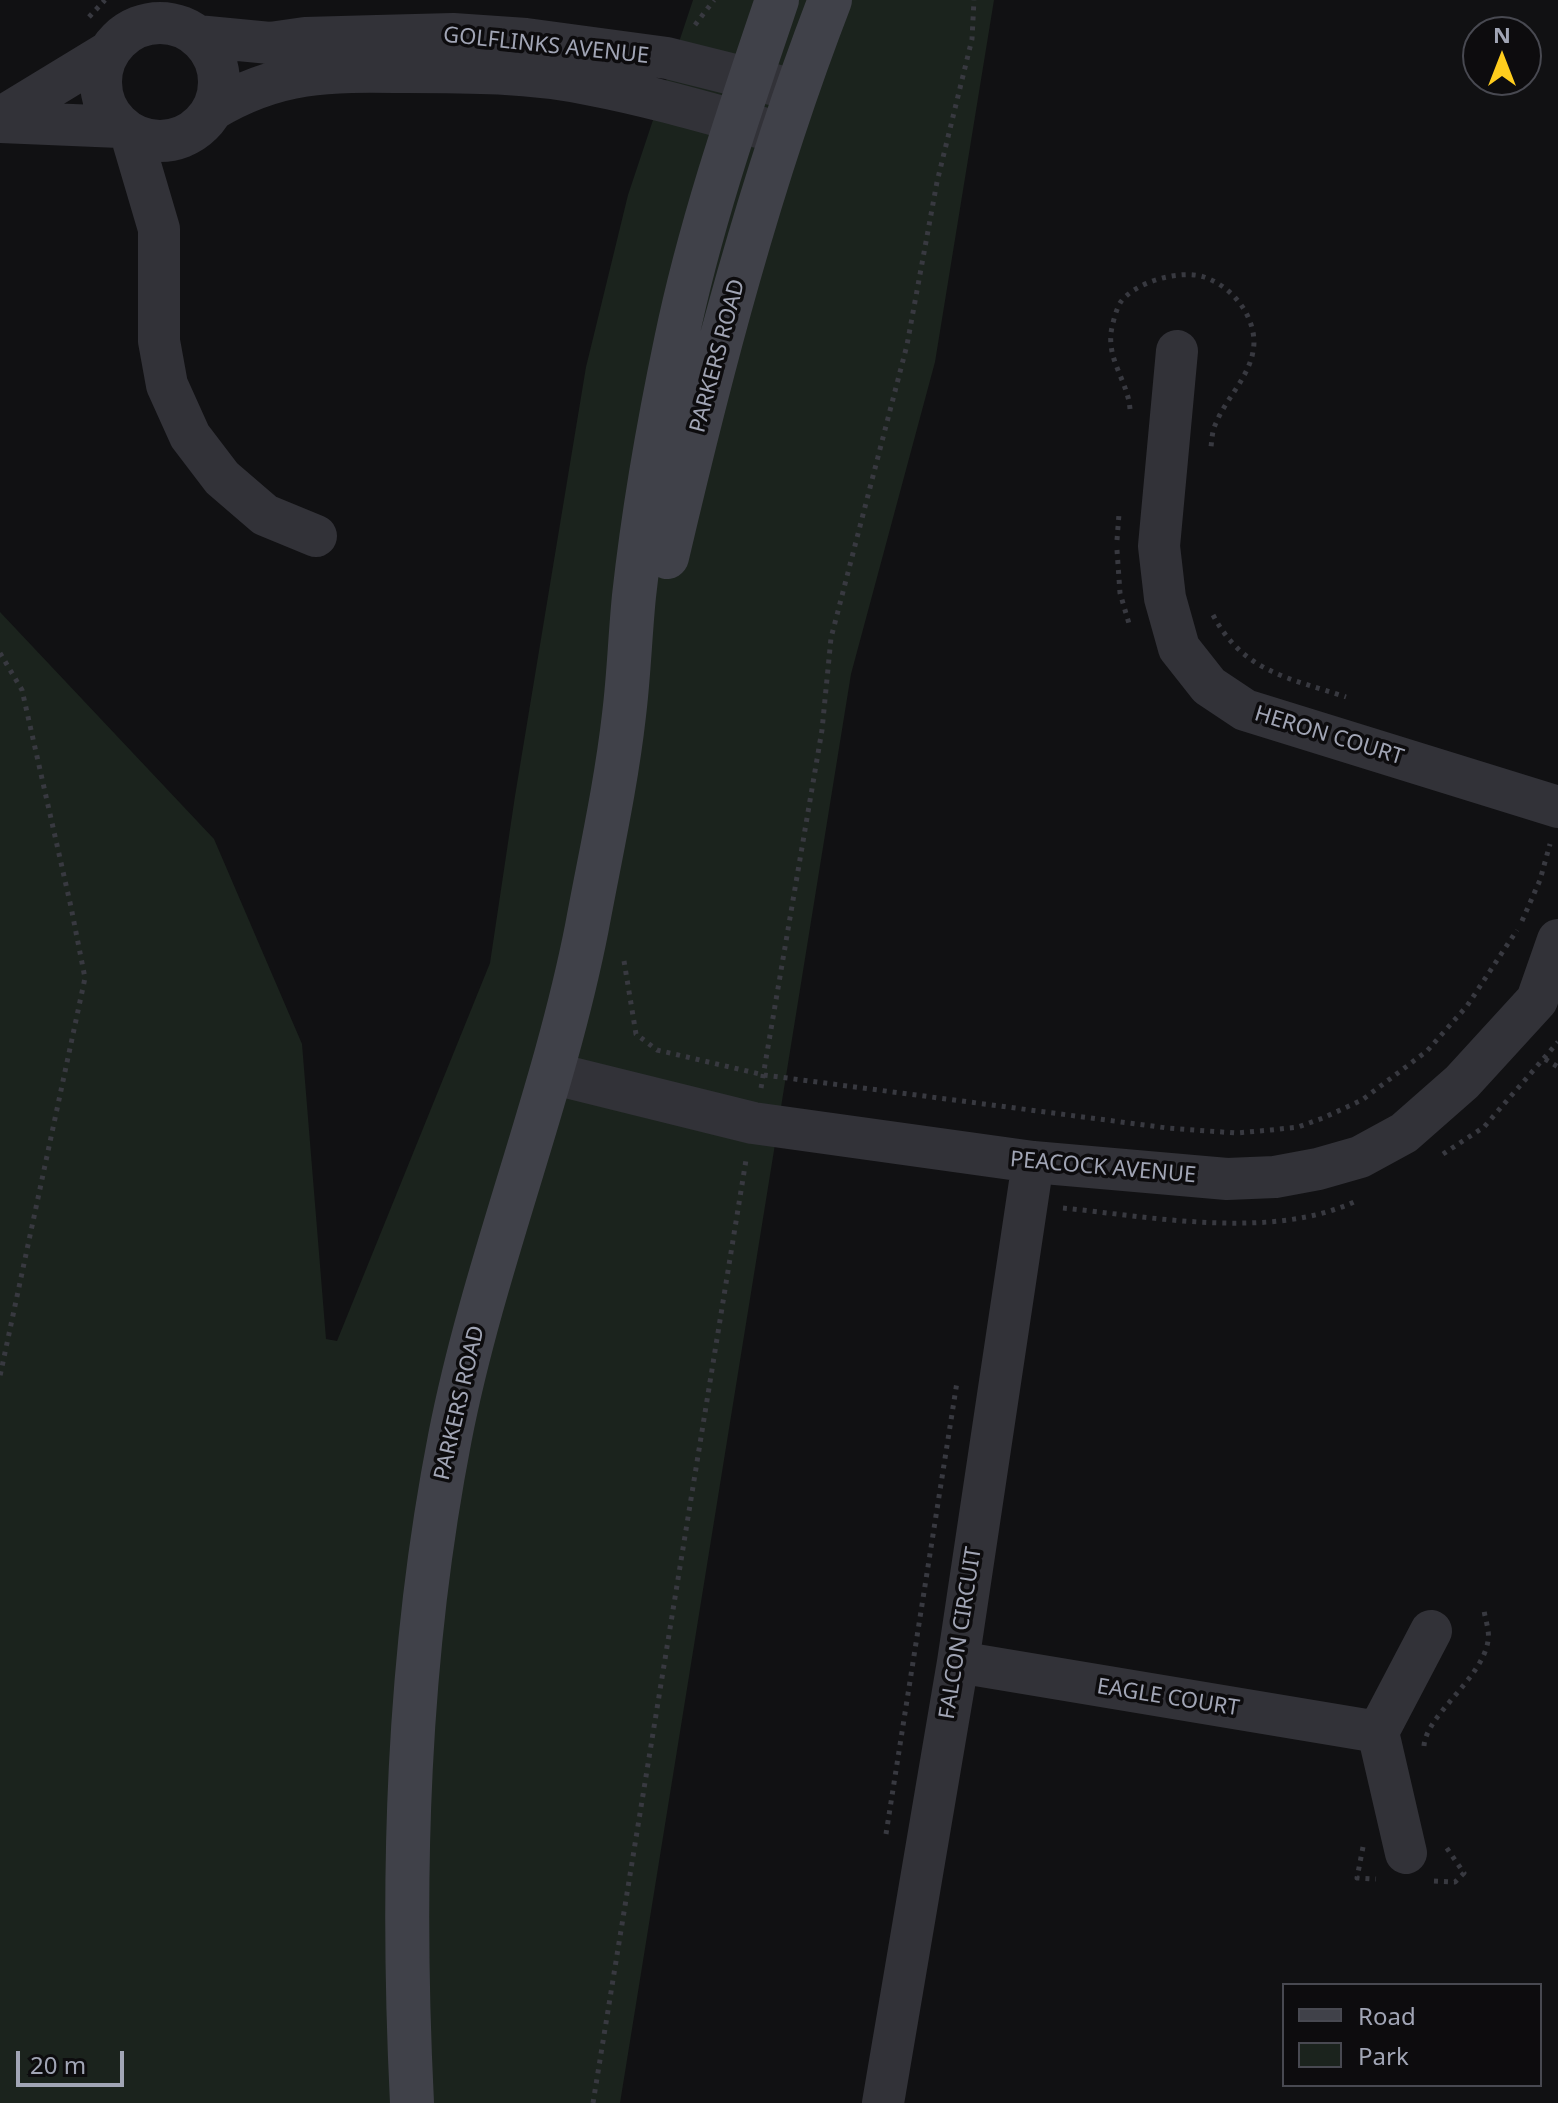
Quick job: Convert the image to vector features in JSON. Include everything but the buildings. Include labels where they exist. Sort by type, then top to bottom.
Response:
[{"type":"main road","name":"PARKERS ROAD","points":[[412,2103],[406,1991],[406,1866],[411,1743],[432,1543],[450,1435],[473,1338],[579,968],[624,718],[635,592],[676,340],[703,232],[777,0]]},
{"type":"main road","name":"PARKERS ROAD","points":[[624,718],[658,597],[715,364],[780,133],[830,0]]},
{"type":"street","name":"GOLFLINKS AVENUE","points":[[184,21],[270,43],[305,38],[453,34],[526,39],[667,58],[795,90]]},
{"type":"street","points":[[0,120],[123,28],[184,21],[211,51],[219,70],[219,91],[203,120],[159,229]]},
{"type":"street","points":[[123,28],[100,72],[100,92],[107,111],[126,130],[159,229],[159,341],[167,385],[190,436],[222,478],[265,515],[316,536]]},
{"type":"street","name":"GOLFLINKS AVENUE","points":[[203,120],[241,92],[304,74],[447,72],[522,75],[592,84],[780,133]]},
{"type":"street","points":[[0,120],[126,130],[152,141],[174,140],[203,120]]},
{"type":"street","name":"HERON COURT","points":[[1177,351],[1159,546],[1165,598],[1179,648],[1209,686],[1245,710],[1553,830]]},
{"type":"street","name":"PEACOCK AVENUE","points":[[551,1073],[753,1123],[1033,1162],[1227,1179],[1275,1177],[1360,1157],[1404,1133],[1547,1008],[1558,940]]},
{"type":"street","name":"FALCON CIRCUIT","points":[[883,2103],[958,1662],[1033,1162]]},
{"type":"street","points":[[1413,1864],[1378,1732],[1431,1631]]},
{"type":"street","name":"EAGLE COURT","points":[[958,1662],[1378,1732]]},
{"type":"path","points":[[593,2103],[753,1123],[764,1075],[822,730],[831,638],[907,345],[937,182],[972,39],[974,0]]},
{"type":"path","points":[[1130,413],[1130,404],[1111,354],[1111,331],[1120,303],[1146,284],[1166,277],[1203,276],[1222,286],[1250,317],[1254,345],[1251,362],[1214,426],[1210,453]]},
{"type":"path","points":[[1121,501],[1117,570],[1125,616],[1135,639]]},
{"type":"path","points":[[1209,603],[1222,632],[1242,653],[1266,671],[1353,699]]},
{"type":"path","points":[[0,653],[22,690],[85,978],[0,1376]]},
{"type":"path","points":[[624,961],[636,1034],[657,1050],[764,1075],[1167,1128],[1236,1133],[1298,1127],[1362,1100],[1427,1051],[1467,1006],[1518,929],[1540,880],[1553,830]]},
{"type":"path","points":[[1535,841],[1553,830]]},
{"type":"path","points":[[1545,1059],[1558,1067]]},
{"type":"path","points":[[884,1842],[959,1369]]},
{"type":"path","points":[[1424,1757],[1426,1732],[1463,1687],[1486,1649],[1489,1638],[1484,1610]]},
{"type":"path","points":[[1365,1835],[1357,1878],[1413,1864],[1464,1873],[1455,1882],[1413,1864]]},
{"type":"green space","points":[[693,0],[994,0],[935,362],[851,674],[620,2103],[0,2103],[0,612],[214,839],[302,1044],[326,1339],[337,1341],[490,963],[586,367],[628,195]]}]
